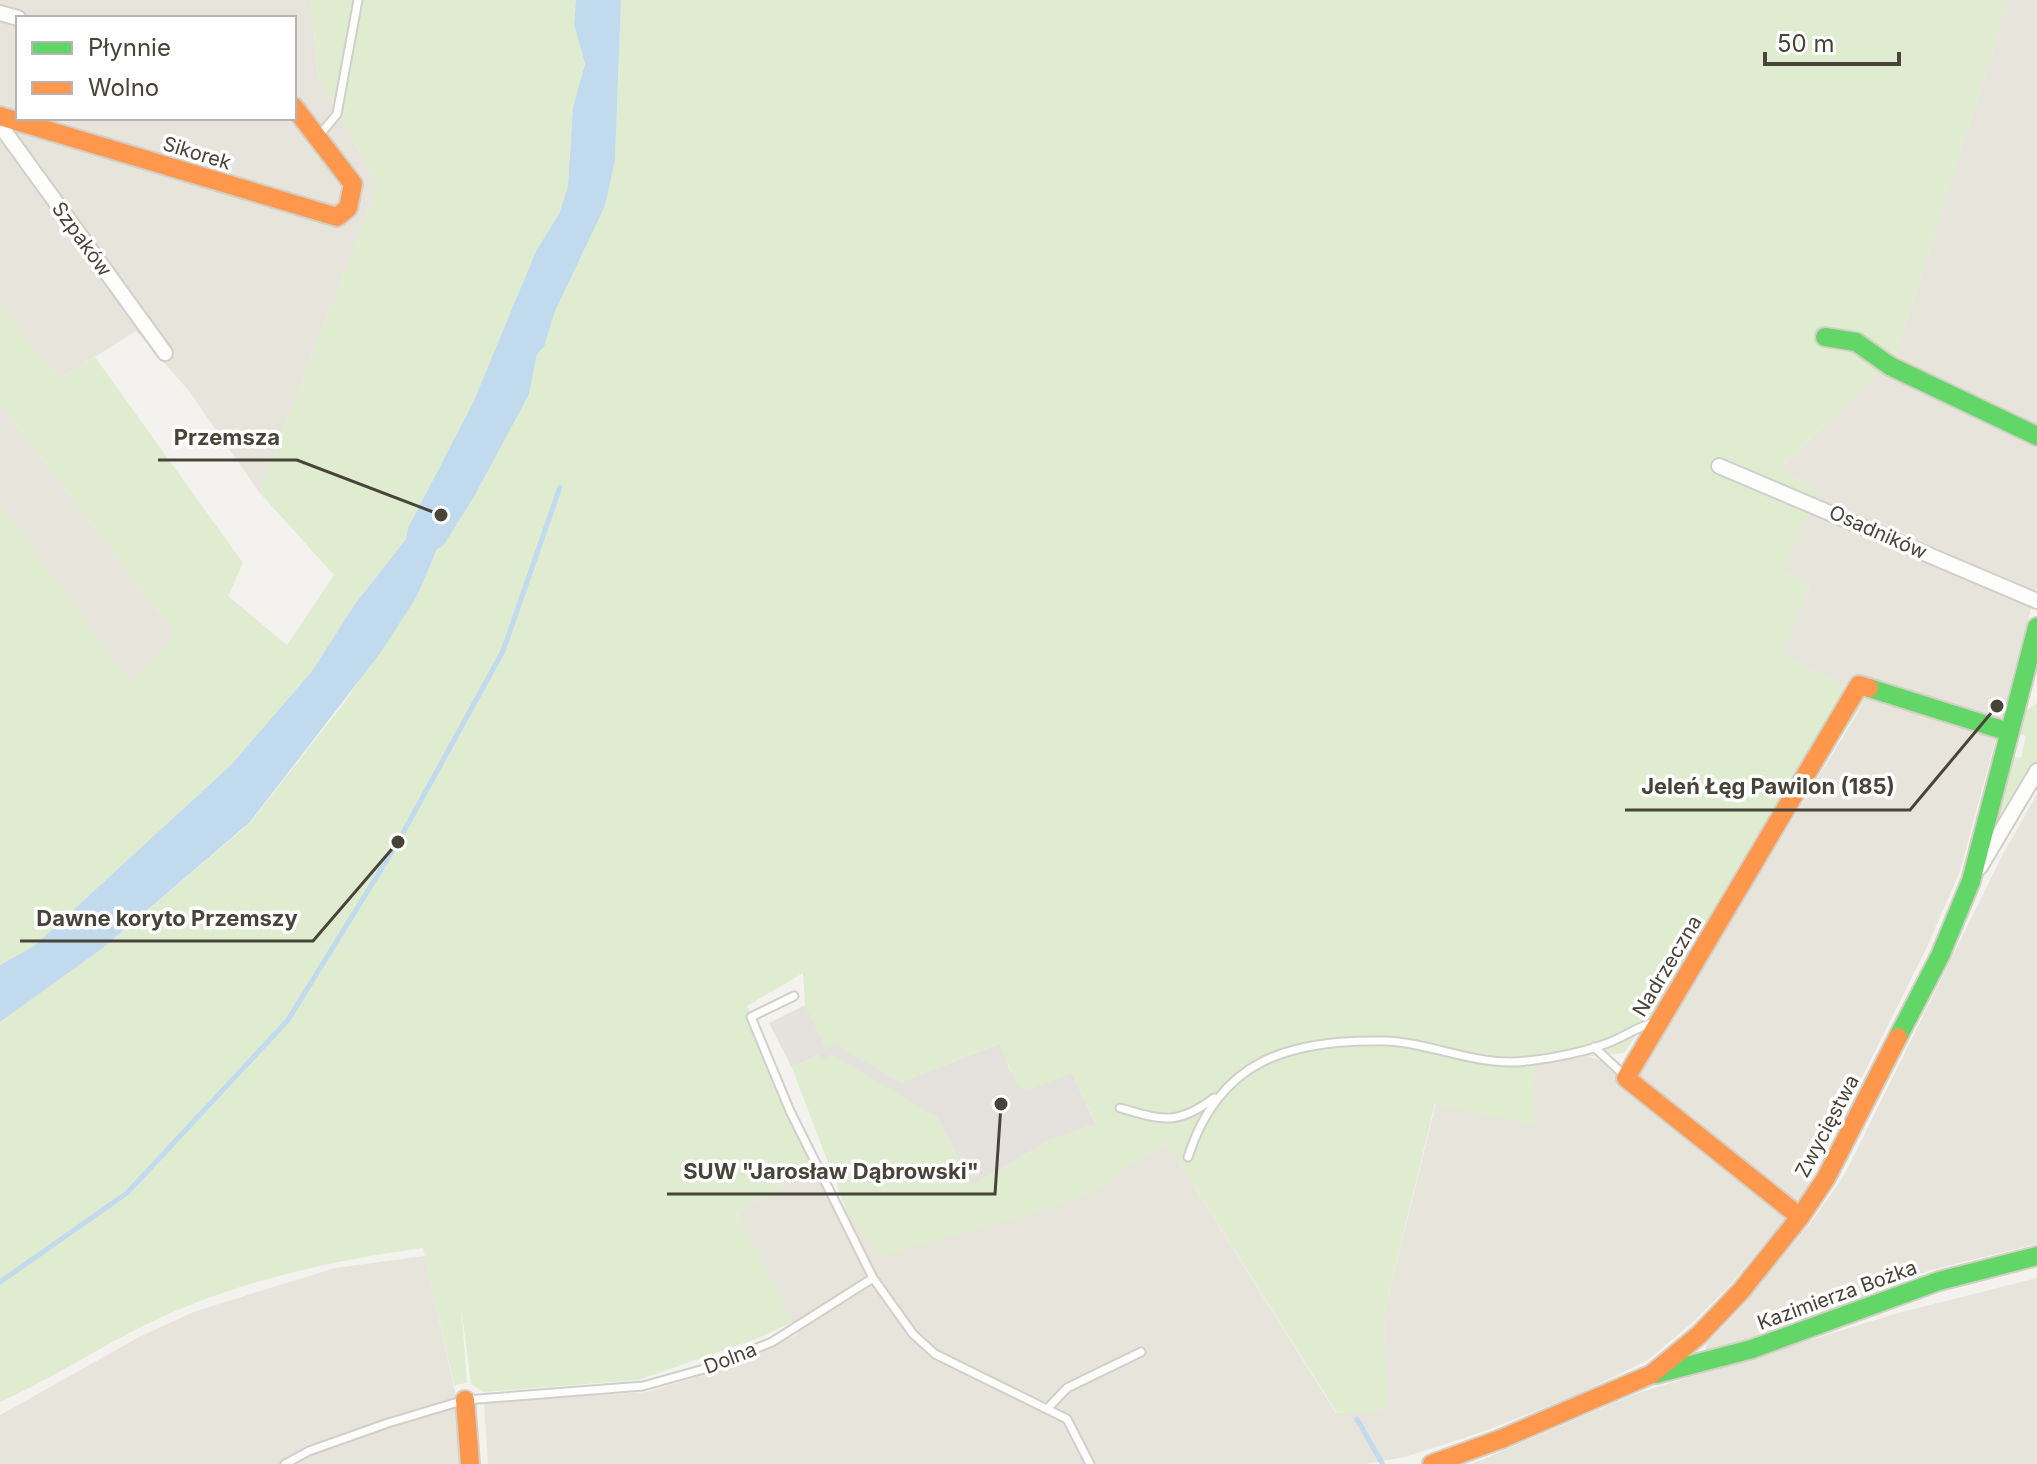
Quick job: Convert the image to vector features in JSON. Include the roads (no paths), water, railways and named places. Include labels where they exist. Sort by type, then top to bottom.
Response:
[{"type":"street","points":[[296,110],[318,138]]},
{"type":"street","name":"Sikorek","points":[[0,116],[337,217],[348,208],[353,184],[318,138]]},
{"type":"street","name":"Szpaków","points":[[0,125],[165,353]]},
{"type":"street","points":[[1825,337],[1856,342],[1890,366],[2037,436]]},
{"type":"street","name":"Osadników","points":[[1719,466],[2037,601]]},
{"type":"street","name":"Zwycięstwa","points":[[1432,1464],[1518,1432],[1652,1374],[1699,1335],[1741,1291],[1800,1217],[1826,1178],[1919,999],[1971,881],[2009,732],[2031,676],[2037,627]]},
{"type":"street","name":"Nadrzeczna","points":[[1626,1078],[1859,685],[2009,732]]},
{"type":"street","points":[[1971,881],[2037,771]]},
{"type":"street","points":[[1626,1078],[1800,1217]]},
{"type":"street","name":"Kazimierza Bożka","points":[[1652,1374],[1711,1361],[1815,1329],[1908,1291],[2037,1256]]},
{"type":"street","points":[[465,1400],[470,1464]]},
{"type":"lane","points":[[318,138],[337,114],[358,0]]},
{"type":"lane","points":[[794,996],[751,1017],[790,1111],[873,1278],[913,1334],[935,1354],[1067,1419],[1090,1464]]},
{"type":"lane","points":[[1120,1108],[1158,1119],[1192,1116],[1263,1059],[1287,1050],[1385,1041],[1510,1062],[1594,1047],[1661,1020]]},
{"type":"lane","points":[[1594,1047],[1626,1078]]},
{"type":"lane","points":[[1188,1157],[1194,1137],[1219,1095]]},
{"type":"lane","name":"Dolna","points":[[285,1464],[309,1451],[465,1400],[643,1386],[704,1369],[772,1342],[873,1278]]},
{"type":"lane","points":[[1047,1409],[1067,1388],[1141,1352]]},
{"type":"water","points":[[576,0],[621,0],[615,160],[605,206],[555,311],[544,347],[537,354],[529,394],[475,495],[443,546],[437,549],[417,596],[381,652],[250,822],[103,948],[0,1022],[0,965],[34,946],[232,764],[312,671],[355,604],[406,539],[408,528],[473,403],[536,251],[559,214],[568,186],[573,107],[585,64],[574,24]]},
{"type":"waterway","points":[[0,1282],[127,1193],[288,1020],[398,842],[503,651],[560,487]]},
{"type":"waterway","points":[[1357,1419],[1382,1463]]},
{"type":"place","name":"Przemsza","points":[[441,515]]},
{"type":"place","name":"Jeleń Łęg Pawilon (185)","points":[[1997,706]]},
{"type":"place","name":"Dawne koryto Przemszy","points":[[398,842]]},
{"type":"place","name":"SUW \"Jarosław Dąbrowski\"","points":[[1001,1104]]}]
